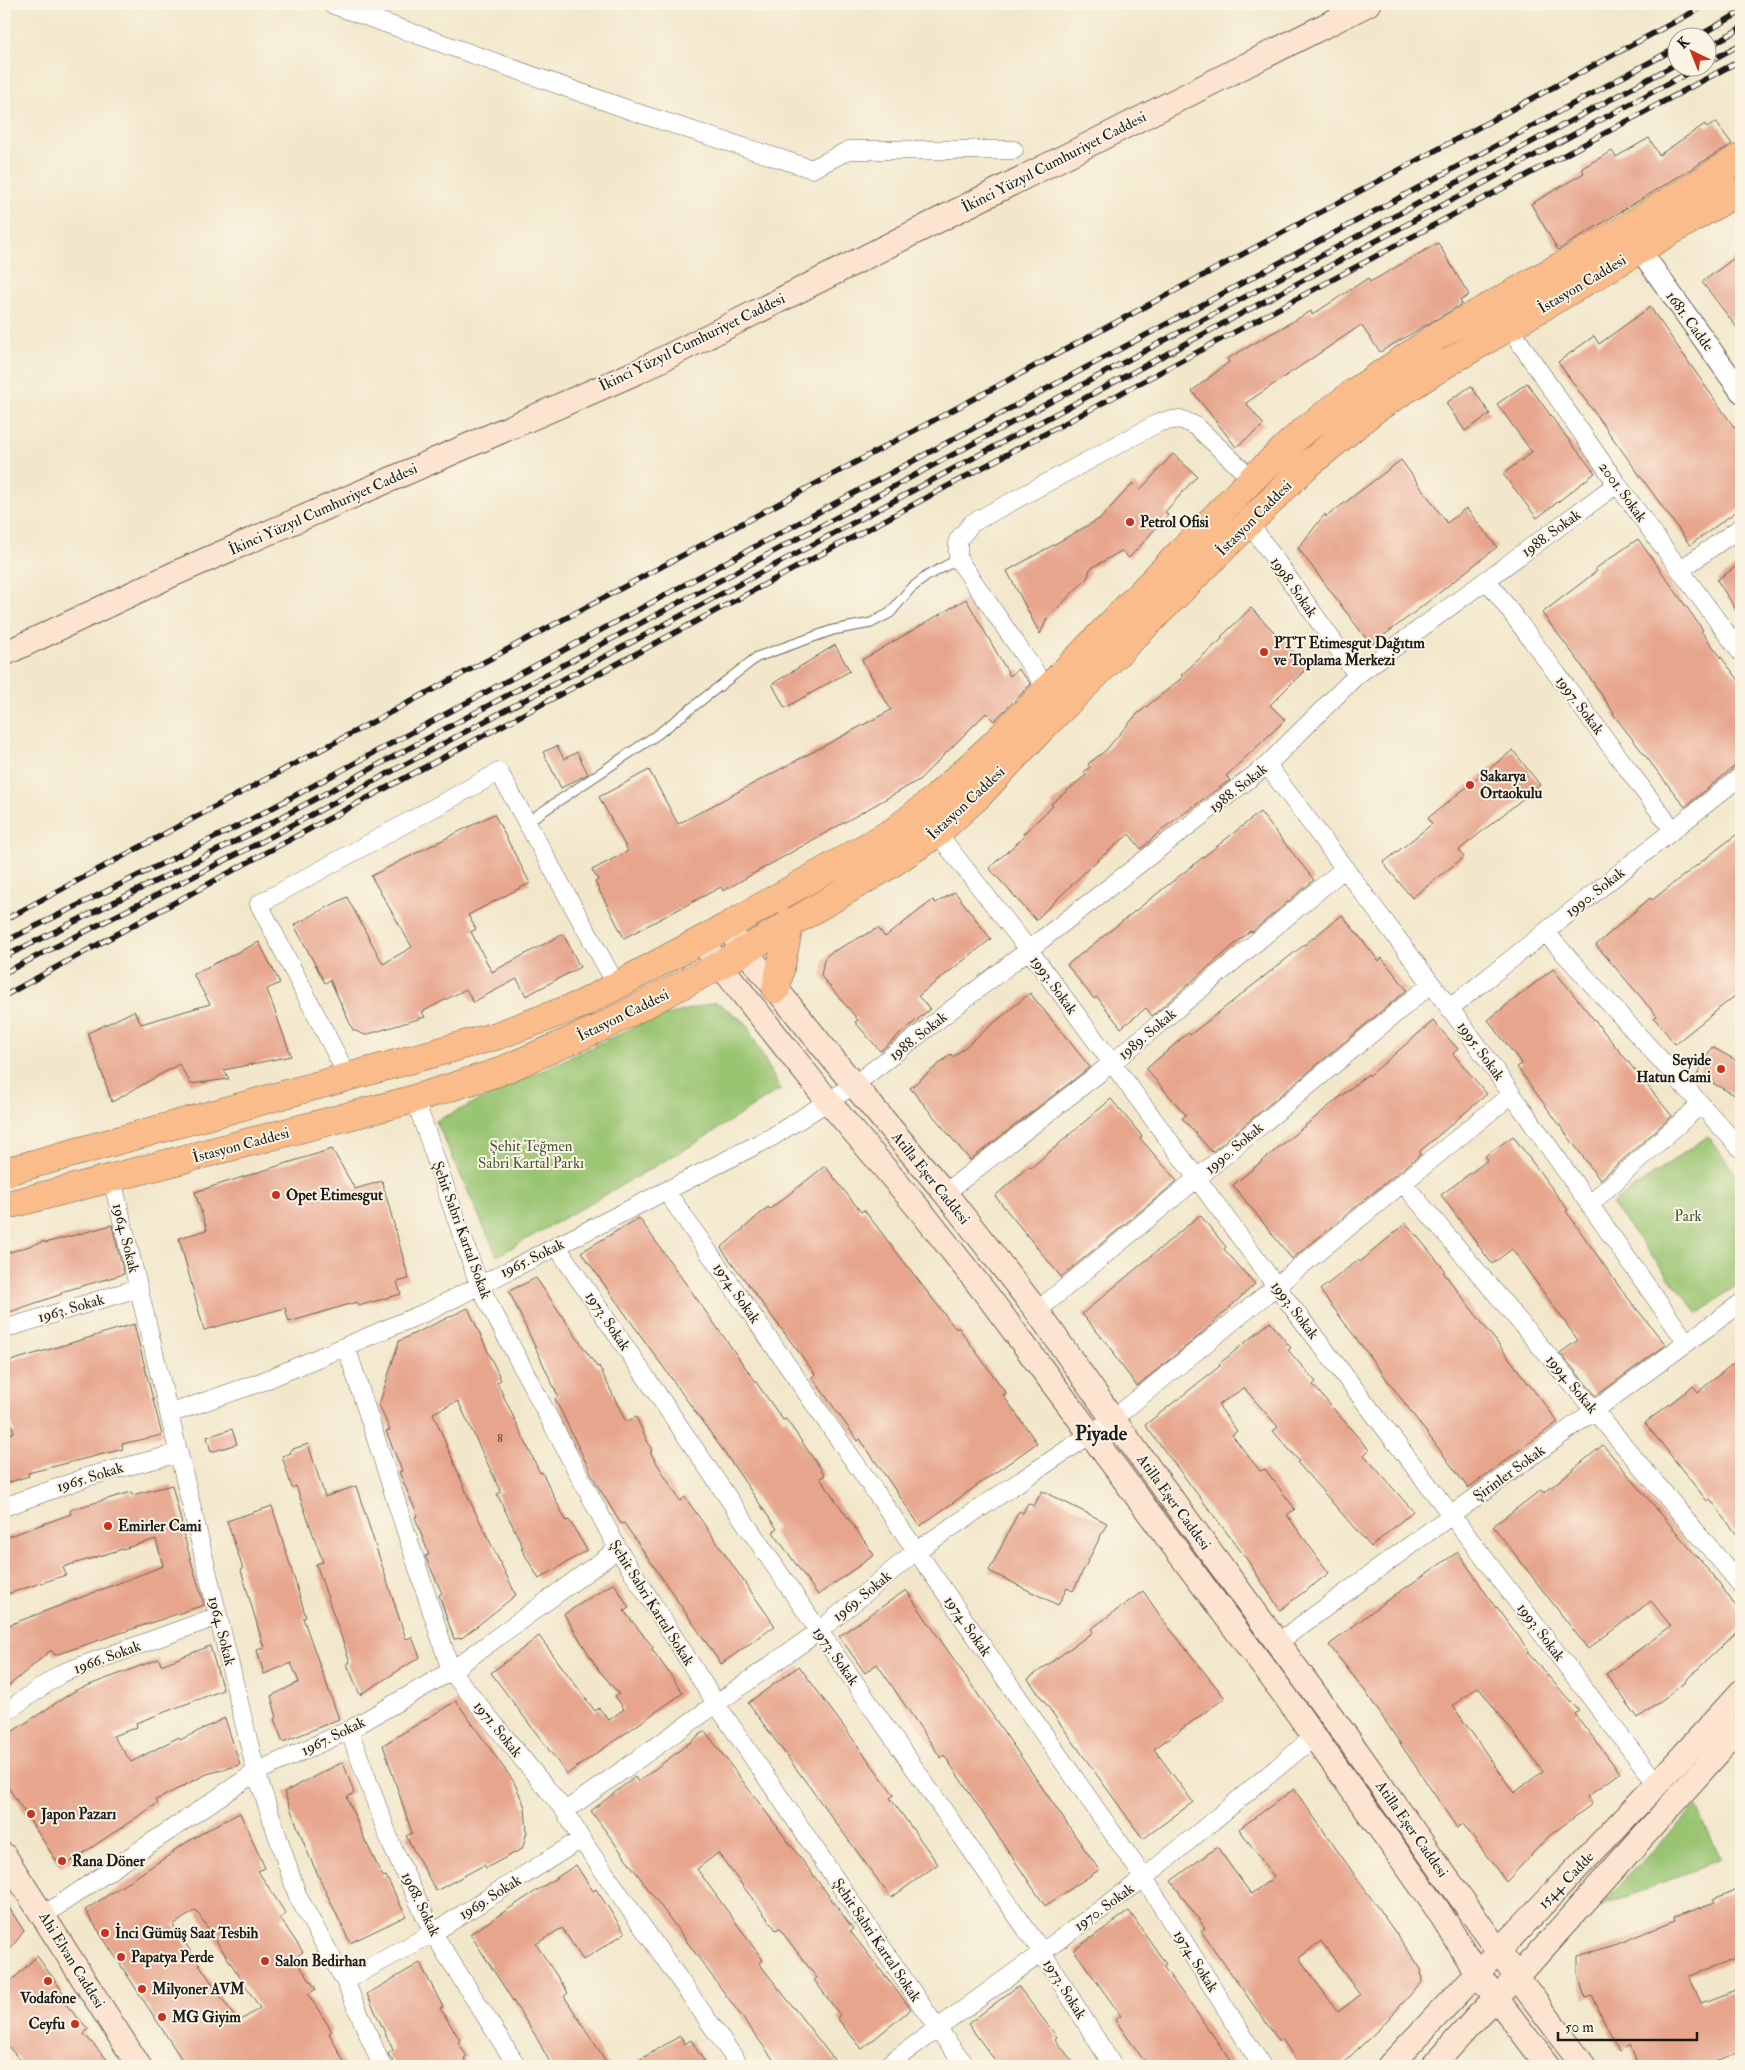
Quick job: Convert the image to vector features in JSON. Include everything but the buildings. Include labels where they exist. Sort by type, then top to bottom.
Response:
[{"type":"main road","name":"İkinci Yüzyıl Cumhuriyet Caddesi","points":[[4,654],[168,576],[636,372],[1368,4]]},
{"type":"main road","name":"İstasyon Caddesi","points":[[4,1172],[496,1036],[582,1004],[701,941],[894,831],[944,791],[993,745],[1252,479],[1302,433],[1356,391],[1439,335],[1605,241],[1741,157]]},
{"type":"main road","name":"İstasyon Caddesi","points":[[4,1206],[415,1099],[496,1073],[602,1026],[746,950],[790,922],[888,866],[937,833],[977,797],[1041,729],[1250,524],[1304,468],[1374,410],[1444,364],[1741,190]]},
{"type":"main road","points":[[776,988],[790,922]]},
{"type":"main road","name":"Atilla Eşer Caddesi","points":[[726,927],[854,1085],[945,1193],[1037,1311],[1517,1977],[1584,2066]]},
{"type":"main road","name":"Atilla Eşer Caddesi","points":[[701,941],[828,1101],[924,1214],[1314,1737],[1438,1910],[1477,1973],[1548,2066]]},
{"type":"main road","name":"1544. Cadde","points":[[1389,2066],[1657,1784],[1741,1692]]},
{"type":"main road","name":"1544. Cadde","points":[[1433,2066],[1517,1977],[1741,1727]]},
{"type":"main road","name":"Ahi Elvan Caddesi","points":[[4,1854],[139,2066]]},
{"type":"street","points":[[331,4],[632,111],[812,168],[849,150],[1014,150]]},
{"type":"street","name":"1681. Cadde","points":[[1640,250],[1741,392]]},
{"type":"street","name":"2001. Sokak","points":[[1509,327],[1617,484],[1741,653]]},
{"type":"street","points":[[1047,689],[958,559],[958,540],[972,523],[1160,422],[1180,419],[1196,426],[1252,479]]},
{"type":"street","name":"1988. Sokak","points":[[854,1085],[1267,765],[1357,675],[1617,484]]},
{"type":"street","name":"1998. Sokak","points":[[1250,524],[1357,675]]},
{"type":"street","points":[[1680,570],[1741,527]]},
{"type":"street","name":"1997. Sokak","points":[[1487,580],[1673,830]]},
{"type":"street","name":"1995. Sokak","points":[[1267,765],[1450,1008],[1686,1344]]},
{"type":"street","points":[[348,1077],[259,904],[499,772],[617,986]]},
{"type":"street","name":"1990. Sokak","points":[[1450,1008],[1741,776]]},
{"type":"street","name":"1993. Sokak","points":[[937,833],[1028,950],[1276,1286],[1657,1784]]},
{"type":"street","name":"1989. Sokak","points":[[945,1193],[1112,1063],[1345,868]]},
{"type":"street","points":[[1545,932],[1741,1149]]},
{"type":"street","name":"1990. Sokak","points":[[1037,1311],[1431,984]]},
{"type":"street","name":"1965. Sokak","points":[[169,1414],[261,1382],[431,1310],[772,1137],[854,1085]]},
{"type":"street","name":"1969. Sokak","points":[[565,1811],[819,1631],[916,1551],[1113,1419],[1512,1094]]},
{"type":"street","name":"Şehit Sabri Kartal Sokak","points":[[415,1099],[479,1285],[618,1550],[717,1705],[937,2028],[966,2066]]},
{"type":"street","points":[[1589,1205],[1701,1104]]},
{"type":"street","name":"1964. Sokak","points":[[112,1179],[256,1772],[298,1897],[345,1981],[382,2066]]},
{"type":"street","name":"1994. Sokak","points":[[1403,1183],[1741,1585]]},
{"type":"street","name":"1974. Sokak","points":[[666,1191],[1144,1878],[1262,2066]]},
{"type":"street","name":"1973. Sokak","points":[[557,1247],[819,1631],[1042,1952],[1113,2066]]},
{"type":"street","name":"1963. Sokak","points":[[4,1329],[138,1288]]},
{"type":"street","name":"Şirinler Sokak","points":[[1277,1643],[1741,1303]]},
{"type":"street","name":"1971. Sokak","points":[[346,1346],[451,1671],[565,1811],[581,1839],[740,2066]]},
{"type":"street","name":"1965. Sokak","points":[[4,1507],[90,1476],[178,1453]]},
{"type":"street","name":"1967. Sokak","points":[[44,1915],[256,1772],[349,1730],[451,1671],[618,1550]]},
{"type":"street","name":"1966. Sokak","points":[[4,1713],[62,1673],[218,1616]]},
{"type":"street","name":"1968. Sokak","points":[[349,1730],[392,1846],[433,1933],[517,2066]]},
{"type":"street","name":"1970. Sokak","points":[[886,2066],[1144,1878],[1314,1737]]},
{"type":"street","name":"1969. Sokak","points":[[345,1981],[433,1933],[581,1839]]},
{"type":"lane","points":[[527,822],[658,734],[757,657],[833,630],[871,623],[890,613],[910,589],[927,576],[958,559]]},
{"type":"green space","name":"Şehit Teğmen Sabri Kartal Parkı","points":[[716,1002],[745,1022],[780,1089],[696,1143],[497,1256],[436,1121],[646,1021]]},
{"type":"green space","name":"Park","points":[[1708,1136],[1741,1181],[1741,1282],[1698,1314],[1611,1204]]},
{"type":"green space","points":[[1696,1805],[1721,1860],[1600,1906]]},
{"type":"railway","points":[[8,918],[1708,4]]},
{"type":"railway","points":[[1713,28],[1741,12]]},
{"type":"railway","points":[[1718,41],[1741,28]]},
{"type":"railway","points":[[1718,57],[1741,44]]},
{"type":"railway","points":[[4,942],[248,821],[1668,52]]},
{"type":"railway","points":[[4,996],[265,853],[1741,60]]},
{"type":"railway","points":[[4,957],[254,832],[1668,68]]},
{"type":"railway","points":[[4,973],[259,843],[1678,78]]},
{"type":"place","name":"Petrol Ofisi","points":[[1130,522]]},
{"type":"place","name":"PTT Etimesgut Dağıtım ve Toplama Merkezi","points":[[1264,652]]},
{"type":"place","name":"Sakarya Ortaokulu","points":[[1470,785]]},
{"type":"place","name":"Seyide Hatun Cami","points":[[1721,1069]]},
{"type":"place","name":"Opet Etimesgut","points":[[276,1195]]},
{"type":"place","name":"Emirler Cami","points":[[108,1526]]},
{"type":"place","name":"Japon Pazarı","points":[[31,1814]]},
{"type":"place","name":"Rana Döner","points":[[62,1861]]},
{"type":"place","name":"İnci Gümüş Saat Tesbih","points":[[105,1933]]},
{"type":"place","name":"Papatya Perde","points":[[121,1957]]},
{"type":"place","name":"Salon Bedirhan","points":[[265,1961]]},
{"type":"place","name":"Vodafone","points":[[48,1981]]},
{"type":"place","name":"Milyoner AVM","points":[[142,1989]]},
{"type":"place","name":"MG Giyim","points":[[162,2017]]},
{"type":"place","name":"Ceyfu","points":[[75,2024]]},
{"type":"district","name":"Piyade","points":[[1101,1433]]}]
